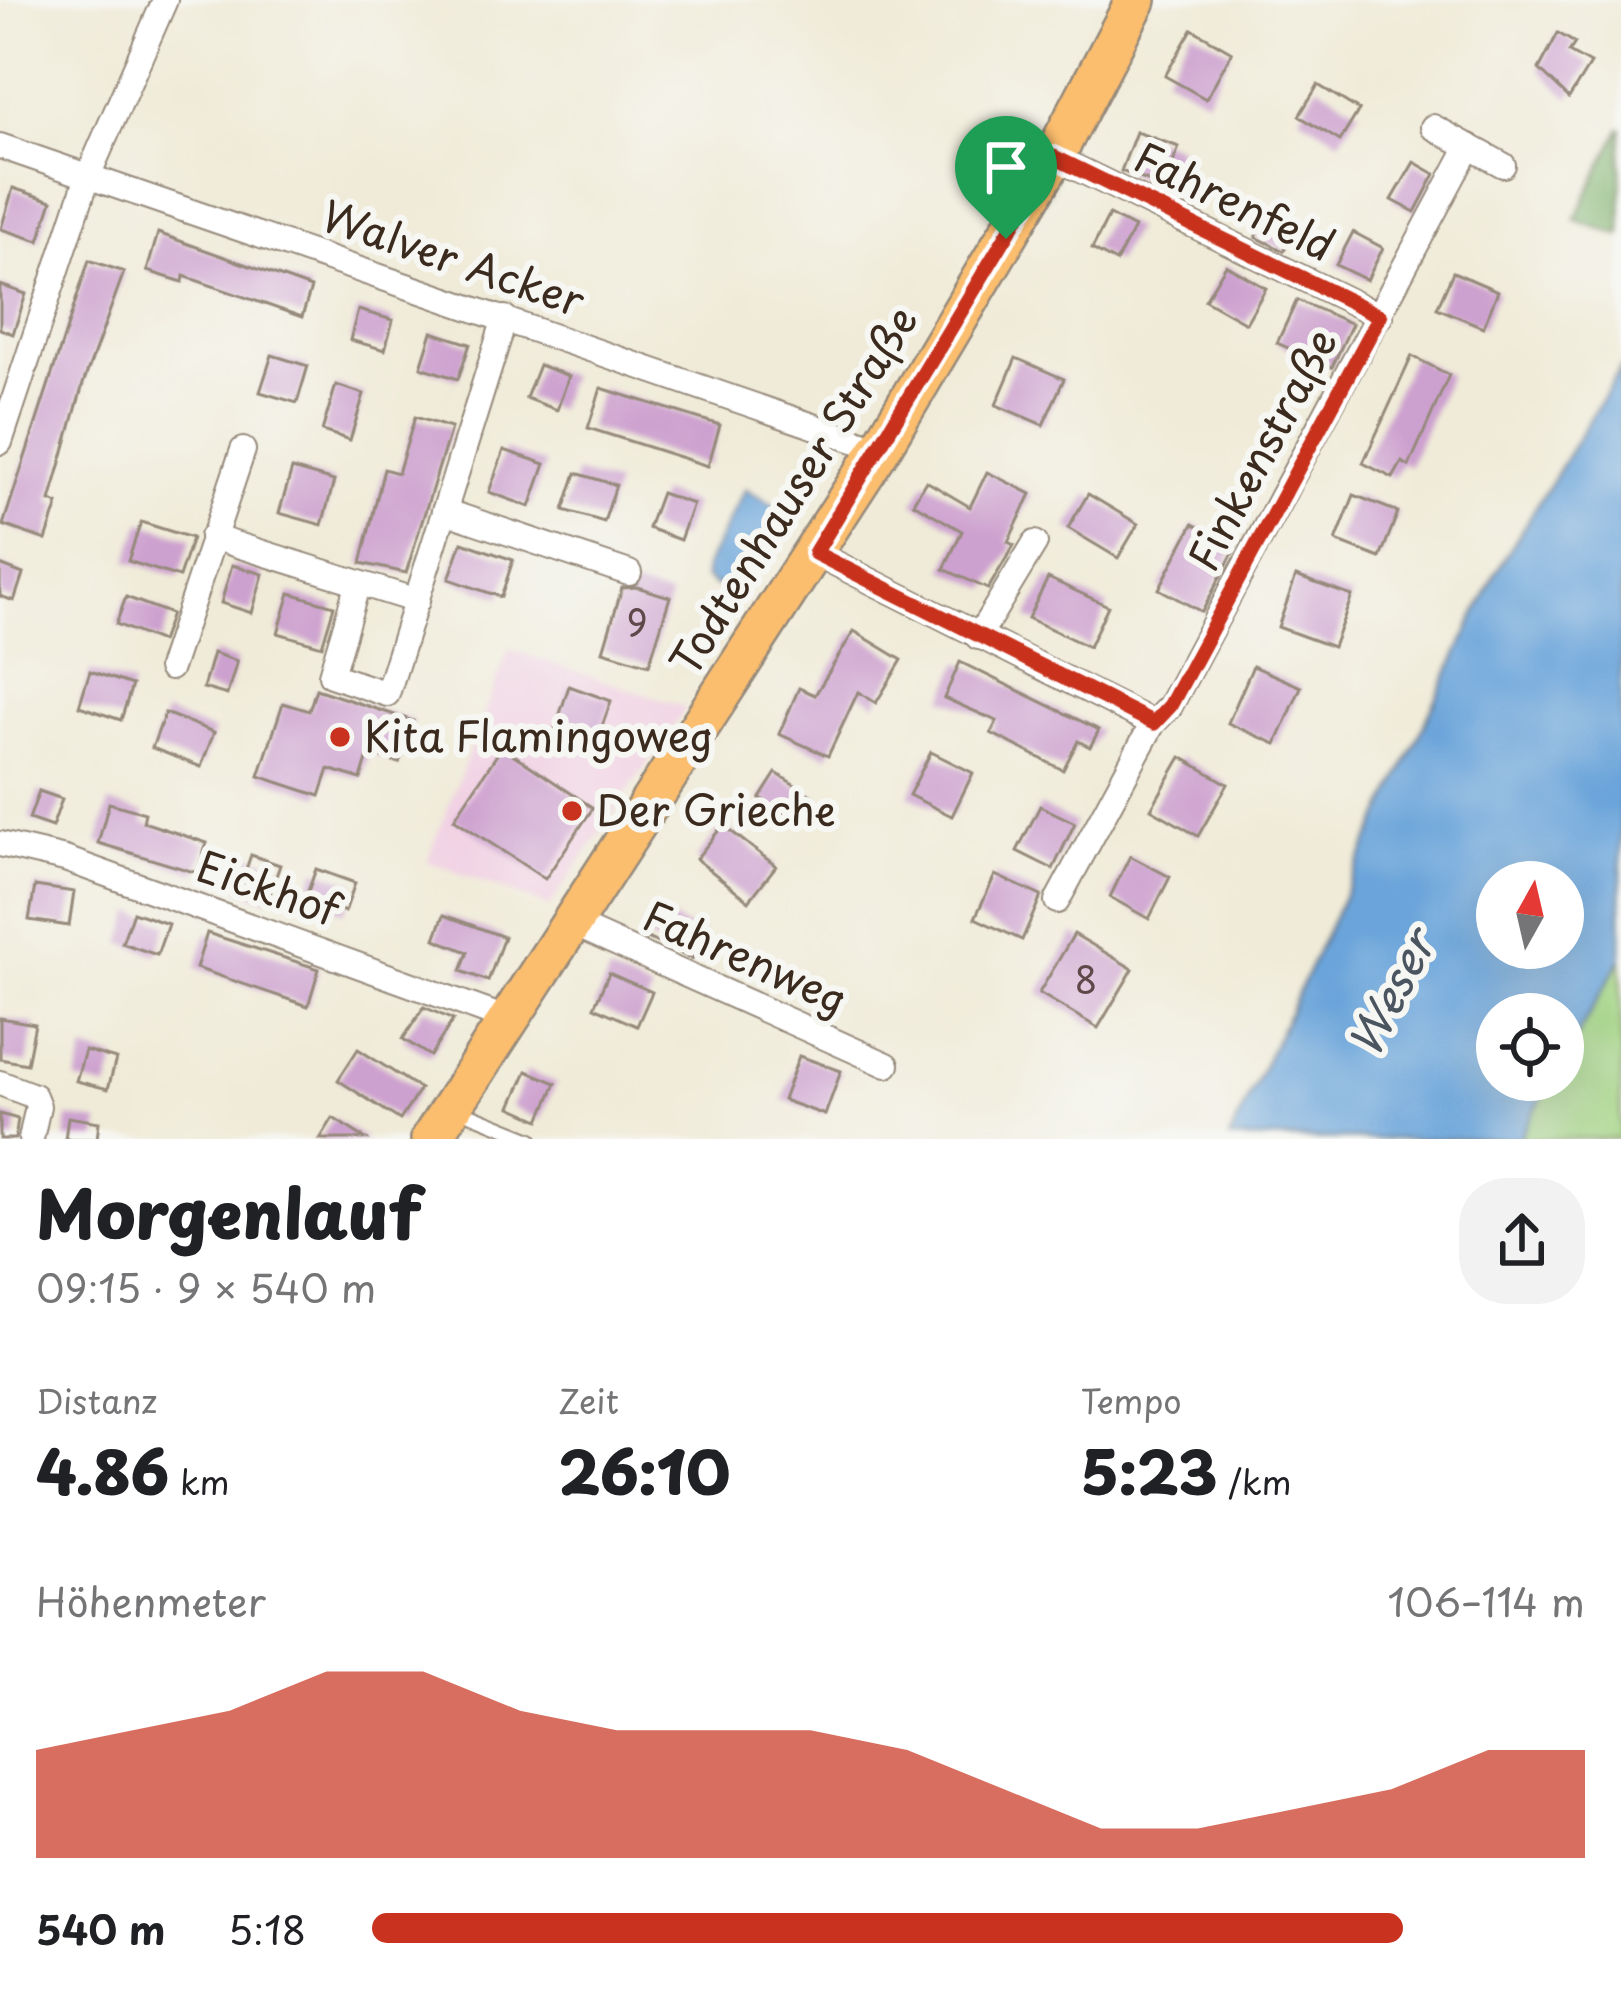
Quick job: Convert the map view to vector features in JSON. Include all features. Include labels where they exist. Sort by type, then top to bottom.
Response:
[{"type":"main road","name":"Todtenhauser Straße","points":[[441,1122],[815,553],[1054,157],[1136,0]]},
{"type":"street","points":[[0,442],[6,401],[88,176],[166,0]]},
{"type":"street","points":[[1433,127],[1502,165]]},
{"type":"street","name":"Walver Acker","points":[[0,146],[880,448]]},
{"type":"street","name":"Finkenstraße","points":[[1057,901],[1154,723],[1170,706],[1469,146]]},
{"type":"street","name":"Fahrenfeld","points":[[1054,157],[1380,316]]},
{"type":"street","points":[[358,583],[331,675],[386,694],[505,318]]},
{"type":"street","points":[[170,668],[243,450]]},
{"type":"street","points":[[444,511],[629,573]]},
{"type":"street","points":[[212,538],[417,602]]},
{"type":"street","points":[[978,637],[1035,543]]},
{"type":"street","points":[[815,553],[1154,723]]},
{"type":"street","name":"Eickhof","points":[[0,844],[65,859],[506,1019]]},
{"type":"street","name":"Fahrenweg","points":[[571,923],[887,1065]]},
{"type":"street","points":[[0,1083],[34,1096],[38,1106],[31,1139]]},
{"type":"lane","points":[[441,1122],[532,1139]]},
{"type":"shaded area","points":[[509,649],[686,708],[549,907],[427,861]]},
{"type":"green space","points":[[1621,127],[1621,236],[1575,220]]},
{"type":"green space","points":[[1621,958],[1621,1139],[1519,1139],[1540,1101],[1584,1101],[1584,1024]]},
{"type":"water","name":"Weser","points":[[1621,368],[1621,958],[1584,1024],[1584,993],[1476,993],[1476,1101],[1540,1101],[1519,1139],[1229,1139],[1496,572]]},
{"type":"water","points":[[745,489],[786,512],[736,585],[715,586],[705,578],[705,568]]},
{"type":"building","points":[[1192,29],[1232,52],[1206,99],[1165,76]]},
{"type":"building","points":[[1558,33],[1575,43],[1569,52],[1590,64],[1569,98],[1539,69]]},
{"type":"building","points":[[1318,85],[1359,110],[1340,141],[1299,116]]},
{"type":"building","points":[[1136,132],[1179,147],[1164,187],[1121,171]]},
{"type":"building","points":[[1414,162],[1435,174],[1415,212],[1392,200]]},
{"type":"building","points":[[13,188],[52,201],[39,241],[1,229]]},
{"type":"building","points":[[1109,215],[1134,228],[1116,262],[1092,249]]},
{"type":"building","points":[[1266,218],[1293,232],[1284,251],[1256,237]]},
{"type":"building","points":[[1353,232],[1383,248],[1367,280],[1336,265]]},
{"type":"building","points":[[158,233],[311,288],[302,317],[184,276],[183,282],[147,271]]},
{"type":"building","points":[[89,260],[124,272],[83,384],[50,501],[58,504],[46,540],[3,525]]},
{"type":"building","points":[[1226,265],[1266,288],[1246,323],[1205,300]]},
{"type":"building","points":[[1453,272],[1498,291],[1483,327],[1437,308]]},
{"type":"building","points":[[0,285],[26,294],[13,334],[0,329]]},
{"type":"building","points":[[1297,300],[1352,324],[1332,367],[1277,343]]},
{"type":"building","points":[[358,310],[393,320],[385,350],[350,340]]},
{"type":"building","points":[[432,332],[470,344],[458,379],[421,367]]},
{"type":"building","points":[[272,355],[308,366],[297,403],[260,392]]},
{"type":"building","points":[[1412,356],[1449,375],[1409,466],[1402,462],[1393,478],[1363,463]]},
{"type":"building","points":[[1016,358],[1064,379],[1043,425],[996,405]]},
{"type":"building","points":[[539,365],[569,376],[557,410],[526,398]]},
{"type":"building","points":[[336,385],[364,394],[350,440],[322,431]]},
{"type":"building","points":[[601,388],[720,425],[708,466],[588,428]]},
{"type":"building","points":[[415,417],[451,428],[406,573],[361,563],[384,469],[398,473]]},
{"type":"building","points":[[504,450],[545,464],[530,507],[489,492]]},
{"type":"building","points":[[292,469],[334,481],[322,525],[279,513]]},
{"type":"building","points":[[987,472],[1031,494],[1008,542],[1014,545],[988,589],[944,569],[962,531],[913,503],[926,481],[970,507]]},
{"type":"building","points":[[576,473],[616,485],[604,522],[564,510]]},
{"type":"building","points":[[661,493],[693,504],[680,540],[648,528]]},
{"type":"building","points":[[1088,494],[1138,524],[1118,558],[1068,528]]},
{"type":"building","points":[[1354,495],[1398,512],[1380,558],[1336,541]]},
{"type":"building","points":[[141,522],[192,538],[179,577],[128,561]]},
{"type":"building","points":[[1193,524],[1236,547],[1202,612],[1159,589]]},
{"type":"building","points":[[462,542],[513,560],[501,597],[449,579]]},
{"type":"building","points":[[0,565],[23,574],[14,601],[0,596]]},
{"type":"building","points":[[232,565],[263,574],[252,613],[221,603]]},
{"type":"building","points":[[1296,576],[1352,596],[1333,647],[1278,627]]},
{"type":"building","points":[[1048,578],[1108,606],[1089,647],[1028,618]]},
{"type":"building","points":[[637,587],[670,597],[649,665],[603,651],[622,588]]},
{"type":"building","points":[[290,593],[334,606],[322,646],[278,633]]},
{"type":"building","points":[[126,597],[171,614],[161,642],[116,624]]},
{"type":"building","points":[[854,631],[902,660],[876,703],[858,692],[828,756],[779,734],[799,688],[815,695]]},
{"type":"building","points":[[213,653],[237,661],[227,695],[203,688]]},
{"type":"building","points":[[960,662],[1099,730],[1090,747],[1078,741],[1063,770],[991,733],[997,721],[944,698]]},
{"type":"building","points":[[1253,666],[1301,687],[1276,744],[1228,723]]},
{"type":"building","points":[[90,671],[132,685],[121,720],[79,706]]},
{"type":"building","points":[[569,686],[611,701],[595,746],[554,732]]},
{"type":"building","name":"Kita Flamingoweg","points":[[316,689],[413,721],[399,763],[369,753],[361,779],[329,769],[320,796],[259,776],[283,703],[309,711]]},
{"type":"building","points":[[165,713],[214,732],[201,767],[152,748]]},
{"type":"building","points":[[502,747],[593,808],[545,879],[454,819]]},
{"type":"building","points":[[931,752],[973,773],[952,816],[909,795]]},
{"type":"building","points":[[1181,757],[1228,784],[1198,836],[1151,809]]},
{"type":"building","points":[[776,773],[814,797],[798,822],[760,798]]},
{"type":"building","points":[[39,791],[62,799],[52,827],[29,819]]},
{"type":"building","points":[[109,803],[145,813],[143,822],[207,843],[197,873],[98,843]]},
{"type":"building","points":[[1040,806],[1075,823],[1053,869],[1017,851]]},
{"type":"building","points":[[723,825],[776,866],[749,901],[696,859]]},
{"type":"building","points":[[251,855],[280,865],[268,899],[239,889]]},
{"type":"building","points":[[1130,856],[1170,877],[1149,919],[1110,897]]},
{"type":"building","points":[[316,869],[355,883],[345,912],[306,897]]},
{"type":"building","points":[[995,875],[1041,896],[1022,940],[975,918]]},
{"type":"building","points":[[35,886],[74,892],[69,926],[29,920]]},
{"type":"building","points":[[654,909],[704,937],[692,959],[639,934]]},
{"type":"building","points":[[133,912],[168,924],[157,955],[122,943]]},
{"type":"building","points":[[444,915],[504,937],[488,981],[461,971],[468,952],[435,939]]},
{"type":"building","points":[[207,933],[319,969],[308,1006],[196,968]]},
{"type":"building","points":[[1074,934],[1133,969],[1098,1028],[1039,993]]},
{"type":"building","points":[[609,973],[652,992],[637,1026],[594,1007]]},
{"type":"building","points":[[424,1007],[453,1020],[430,1056],[403,1039]]},
{"type":"building","points":[[0,1018],[35,1024],[27,1064],[0,1059]]},
{"type":"building","points":[[358,1049],[420,1089],[400,1120],[338,1080]]},
{"type":"building","points":[[85,1050],[116,1059],[108,1089],[76,1081]]},
{"type":"building","points":[[799,1056],[841,1071],[825,1115],[783,1100]]},
{"type":"building","points":[[527,1071],[556,1083],[540,1120],[511,1107]]},
{"type":"building","points":[[0,1114],[18,1119],[15,1139],[0,1139]]},
{"type":"building","points":[[68,1117],[99,1122],[97,1139],[65,1139]]},
{"type":"building","points":[[333,1118],[366,1139],[320,1139]]},
{"type":"place","name":"Kita Flamingoweg","points":[[340,737]]},
{"type":"place","name":"Der Grieche","points":[[572,811]]},
{"type":"route","points":[[1054,157],[1380,316],[1170,706],[1154,723],[815,553],[1006,239],[1054,157]]}]
